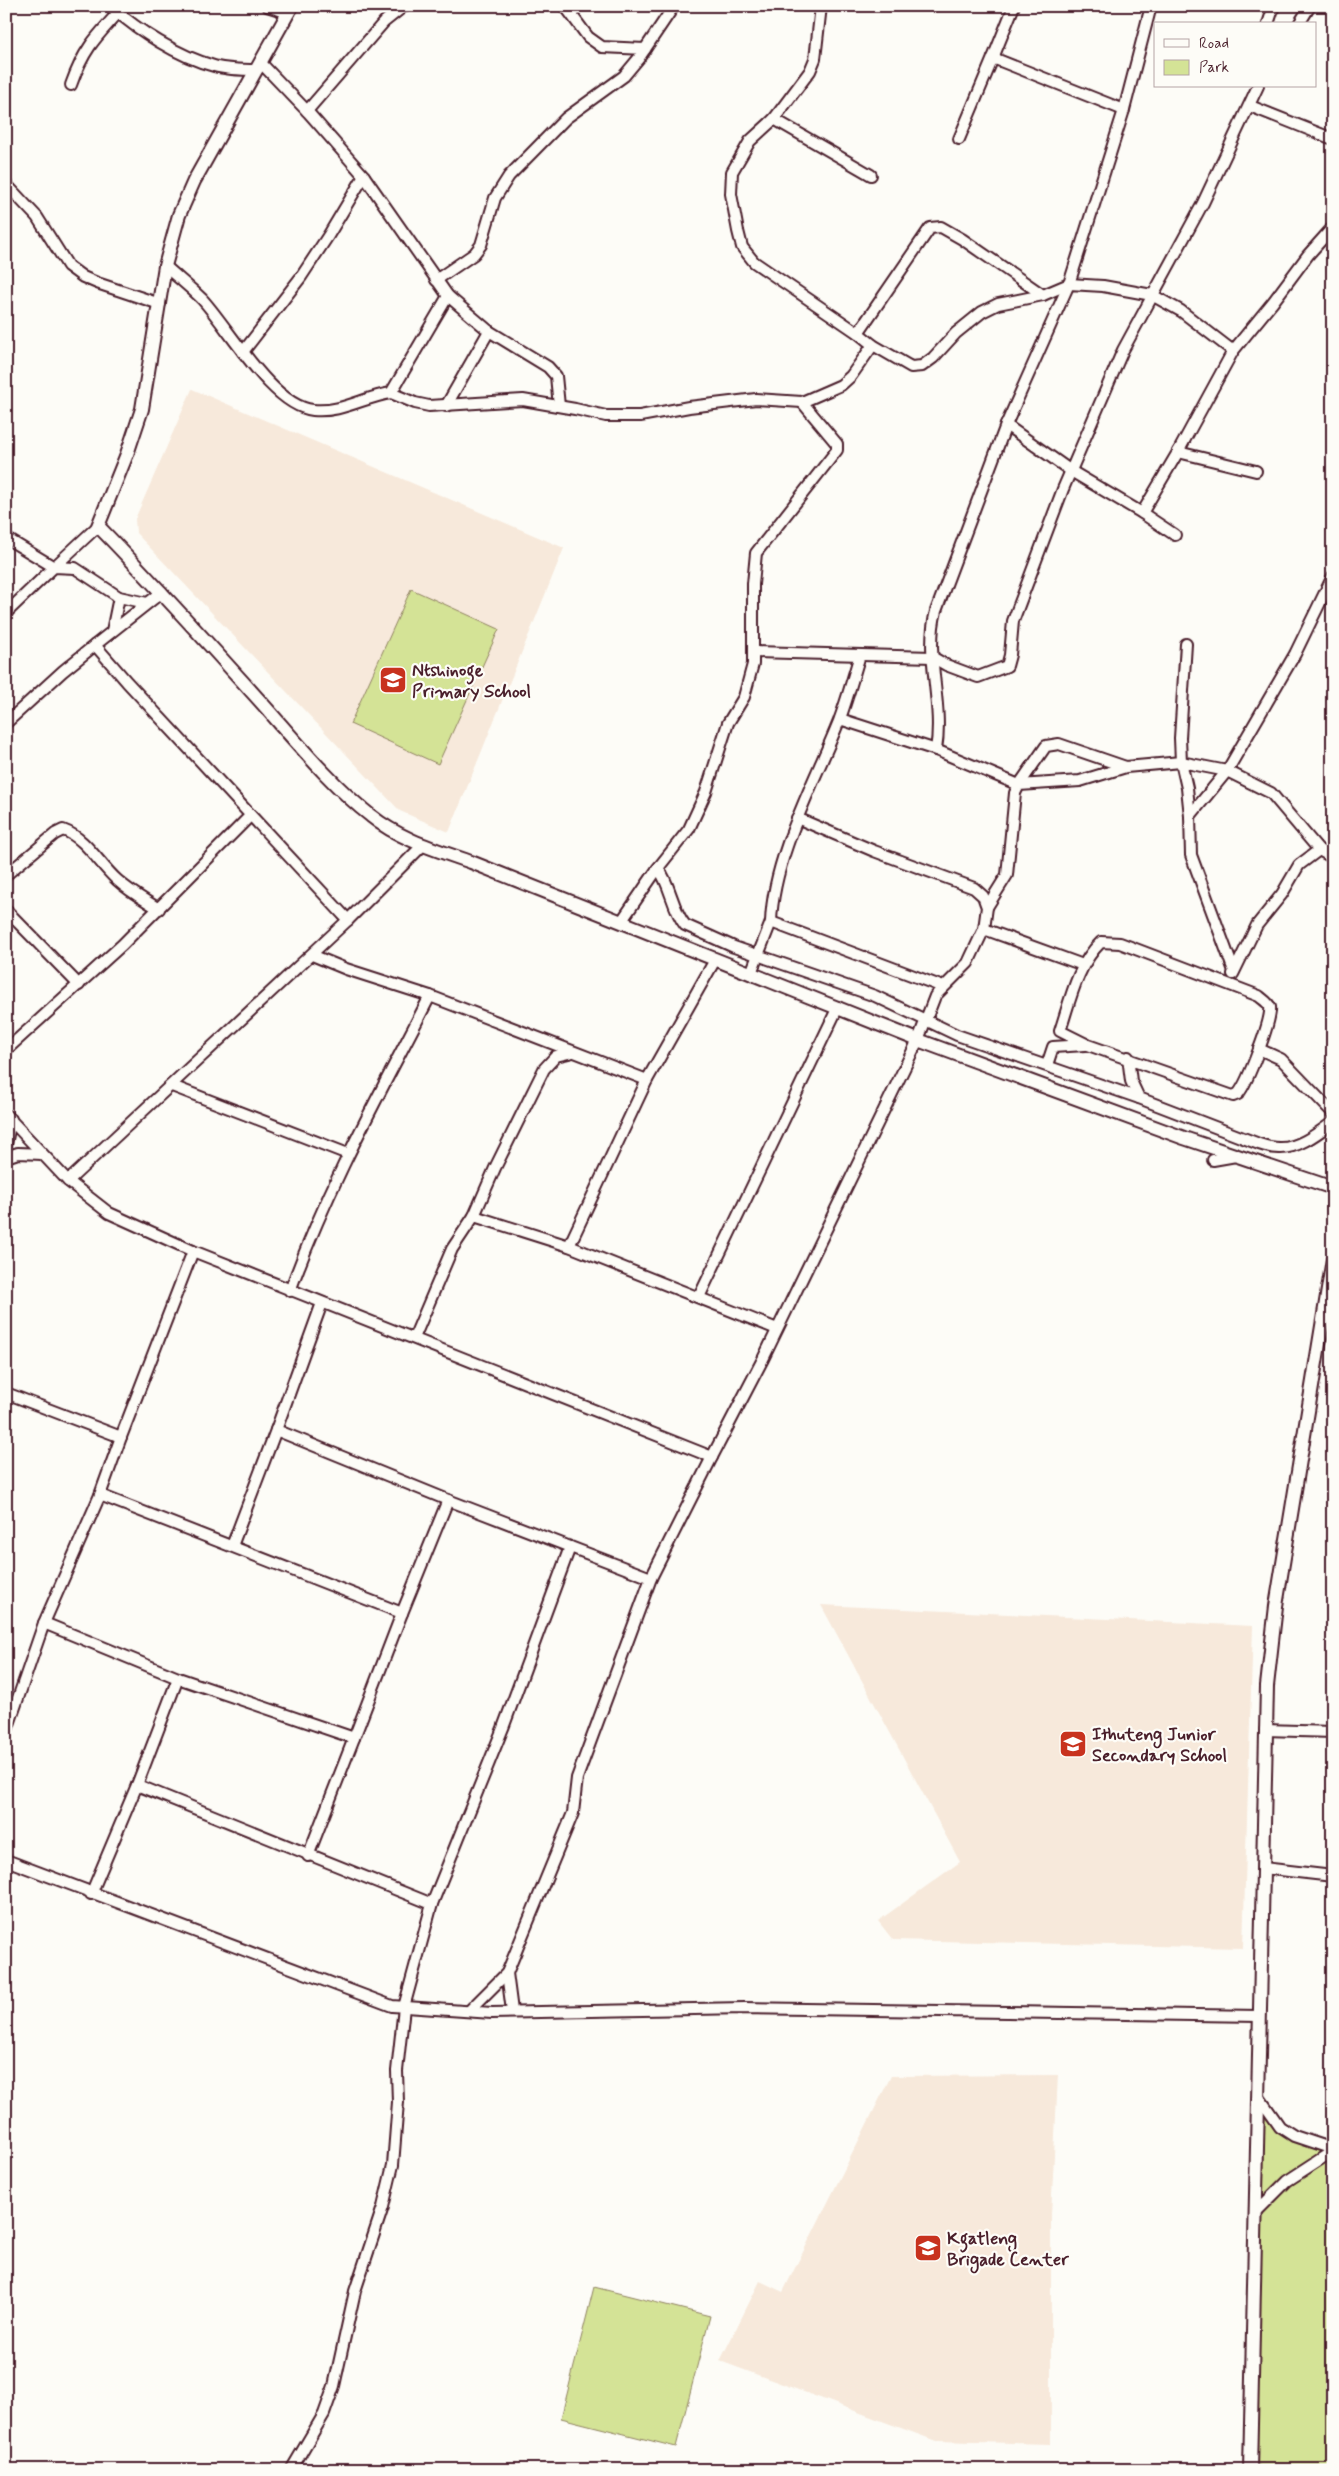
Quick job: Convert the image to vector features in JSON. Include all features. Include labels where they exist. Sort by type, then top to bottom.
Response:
[{"type":"street","points":[[110,6],[118,14],[171,48],[196,59],[224,68],[259,67],[307,111],[364,176],[448,296],[489,331],[548,367],[556,376],[559,406]]},
{"type":"street","points":[[6,613],[98,526],[127,454],[142,409],[160,304],[164,266],[184,200],[290,10],[267,6]]},
{"type":"street","points":[[307,111],[384,22],[404,6]]},
{"type":"street","points":[[565,6],[588,38],[602,47],[645,49]]},
{"type":"street","points":[[436,280],[474,254],[481,245],[495,198],[509,176],[566,118],[624,76],[674,6]]},
{"type":"street","points":[[821,6],[815,59],[810,71],[774,118],[750,141],[732,172],[731,194],[742,247],[754,262],[858,333],[872,345],[911,367],[922,366],[933,358],[956,333],[982,312],[1008,301],[1043,295],[1069,284],[1103,286],[1152,295],[1181,311],[1233,351]]},
{"type":"street","points":[[959,139],[1014,6]]},
{"type":"street","points":[[936,750],[939,713],[932,657],[931,630],[936,611],[1006,425],[1069,284],[1124,110],[1152,6]]},
{"type":"street","points":[[1269,22],[1274,6]]},
{"type":"street","points":[[1300,22],[1310,6]]},
{"type":"street","points":[[70,85],[80,59],[93,40],[118,14]]},
{"type":"street","points":[[993,58],[1124,110]]},
{"type":"street","points":[[752,652],[932,657],[955,669],[978,677],[1007,666],[1010,655],[1013,621],[1071,470],[1123,350],[1203,203],[1250,106],[1256,88]]},
{"type":"street","points":[[1250,106],[1333,139]]},
{"type":"street","points":[[774,118],[870,175]]},
{"type":"street","points":[[242,352],[301,277],[364,176]]},
{"type":"street","points":[[6,184],[37,217],[68,266],[90,280],[160,304]]},
{"type":"street","points":[[858,333],[930,228],[935,226],[941,226],[962,239],[1043,295]]},
{"type":"street","points":[[1142,513],[1178,452],[1233,351],[1308,255],[1333,227]]},
{"type":"street","points":[[164,266],[201,299],[260,375],[300,408],[332,410],[372,396],[391,393],[415,403],[446,406],[469,402],[523,400],[606,416],[640,416],[689,407],[756,399],[802,402],[841,385],[851,376],[872,345]]},
{"type":"street","points":[[391,393],[448,296]]},
{"type":"street","points":[[446,406],[489,331]]},
{"type":"street","points":[[621,922],[658,868],[689,829],[706,792],[728,723],[744,697],[749,681],[752,652],[753,584],[756,553],[837,450],[837,444],[802,402]]},
{"type":"street","points":[[1006,425],[1071,470],[1176,535]]},
{"type":"street","points":[[1178,452],[1256,471]]},
{"type":"street","points":[[98,526],[162,592],[317,764],[371,817],[422,845],[471,862],[918,1040],[1184,1138],[1333,1188]]},
{"type":"street","points":[[6,538],[54,567],[75,568],[119,597],[147,603]]},
{"type":"street","points":[[1190,816],[1227,771],[1295,654],[1333,576]]},
{"type":"street","points":[[6,723],[63,670],[162,592]]},
{"type":"street","points":[[112,631],[119,597]]},
{"type":"street","points":[[1186,644],[1180,738],[1181,762],[1187,788],[1190,816],[1191,855],[1234,971]]},
{"type":"street","points":[[95,645],[250,816],[348,920]]},
{"type":"street","points":[[751,973],[771,922],[772,906],[797,818],[840,719],[860,655]]},
{"type":"street","points":[[840,719],[936,750],[1019,785],[1080,781],[1126,767],[1181,762],[1227,771],[1271,793],[1319,850],[1333,858]]},
{"type":"street","points":[[469,2011],[507,1973],[573,1814],[577,1778],[652,1578],[777,1329],[918,1040],[935,996],[968,963],[984,929],[987,907],[1007,875],[1015,793],[1019,785],[1046,746],[1053,744],[1059,744],[1126,767]]},
{"type":"street","points":[[6,1050],[79,985],[159,909],[250,816]]},
{"type":"street","points":[[797,818],[874,851],[974,888],[983,896],[987,907]]},
{"type":"street","points":[[6,875],[55,834],[63,830],[74,834],[116,879],[133,893],[159,909]]},
{"type":"street","points":[[68,1181],[312,955],[422,845]]},
{"type":"street","points":[[1230,985],[1234,971],[1257,925],[1282,894],[1300,865],[1319,850]]},
{"type":"street","points":[[658,868],[664,876],[680,918],[685,925],[734,948],[875,996],[925,1018],[957,1035],[1139,1098],[1259,1144],[1280,1149],[1317,1134],[1333,1122]]},
{"type":"street","points":[[6,910],[79,985]]},
{"type":"street","points":[[771,922],[943,987]]},
{"type":"street","points":[[984,929],[1083,965]]},
{"type":"street","points":[[1047,1065],[1083,965],[1090,953],[1100,942],[1120,943],[1259,996],[1270,1007],[1265,1033],[1259,1049],[1241,1091],[1233,1096],[1128,1057],[1088,1045],[1060,1031]]},
{"type":"street","points":[[312,955],[346,969],[430,996],[647,1080]]},
{"type":"street","points":[[569,1246],[647,1080],[715,960]]},
{"type":"street","points":[[290,1291],[309,1239],[348,1154],[430,996]]},
{"type":"street","points":[[699,1297],[838,1007]]},
{"type":"street","points":[[1053,1047],[1088,1045]]},
{"type":"street","points":[[1259,1049],[1281,1058],[1333,1113]]},
{"type":"street","points":[[414,1338],[452,1249],[474,1216],[494,1168],[544,1069],[556,1056],[573,1052]]},
{"type":"street","points":[[1128,1057],[1130,1082],[1139,1098]]},
{"type":"street","points":[[172,1086],[348,1154]]},
{"type":"street","points":[[9,1117],[68,1181],[109,1213],[192,1251],[290,1291],[414,1338],[712,1457]]},
{"type":"street","points":[[6,1144],[9,1117]]},
{"type":"street","points":[[6,1157],[18,1153],[42,1154]]},
{"type":"street","points":[[1213,1160],[1239,1156]]},
{"type":"street","points":[[474,1216],[569,1246],[777,1329]]},
{"type":"street","points":[[6,1732],[44,1623],[100,1495],[192,1251]]},
{"type":"street","points":[[1250,2470],[1265,1730],[1272,1633],[1333,1259]]},
{"type":"street","points":[[232,1546],[322,1303]]},
{"type":"street","points":[[6,1393],[121,1437]]},
{"type":"street","points":[[276,1430],[448,1500],[652,1578]]},
{"type":"street","points":[[100,1495],[402,1613]]},
{"type":"street","points":[[308,1856],[448,1500]]},
{"type":"street","points":[[291,2470],[324,2414],[334,2386],[355,2291],[383,2207],[394,2166],[398,2102],[398,2062],[404,2007],[432,1904],[503,1728],[570,1547]]},
{"type":"street","points":[[44,1623],[178,1678],[354,1738]]},
{"type":"street","points":[[91,1894],[137,1785],[178,1678]]},
{"type":"street","points":[[1265,1730],[1333,1732]]},
{"type":"street","points":[[137,1785],[308,1856],[432,1904]]},
{"type":"street","points":[[6,1860],[381,2003],[404,2007],[492,2013],[744,2008],[1259,2016]]},
{"type":"street","points":[[1263,1868],[1333,1876]]},
{"type":"street","points":[[507,1973],[512,2012]]},
{"type":"street","points":[[1259,2097],[1280,2127],[1294,2136],[1333,2150]]},
{"type":"street","points":[[1256,2211],[1287,2181],[1333,2150]]},
{"type":"shaded area","name":"Ntshinoge Primary School","points":[[192,389],[564,548],[449,832],[400,811],[136,533],[135,519]]},
{"type":"shaded area","name":"Ithuteng Junior Secondary School","points":[[821,1605],[1253,1626],[1243,1948],[893,1940],[878,1921],[960,1862]]},
{"type":"shaded area","name":"Kgatleng Brigade Center","points":[[1058,2075],[1051,2215],[1051,2444],[936,2441],[720,2361],[760,2281],[783,2292],[891,2076]]},
{"type":"green space","points":[[411,589],[499,629],[438,764],[350,724]]},
{"type":"green space","points":[[1259,2097],[1280,2127],[1333,2149],[1333,2470],[1250,2470]]},
{"type":"green space","points":[[594,2287],[710,2316],[676,2447],[561,2418]]},
{"type":"place","name":"Ntshinoge Primary School","points":[[393,680]]},
{"type":"place","name":"Ithuteng Junior Secondary School","points":[[1073,1744]]},
{"type":"place","name":"Kgatleng Brigade Center","points":[[928,2248]]}]
